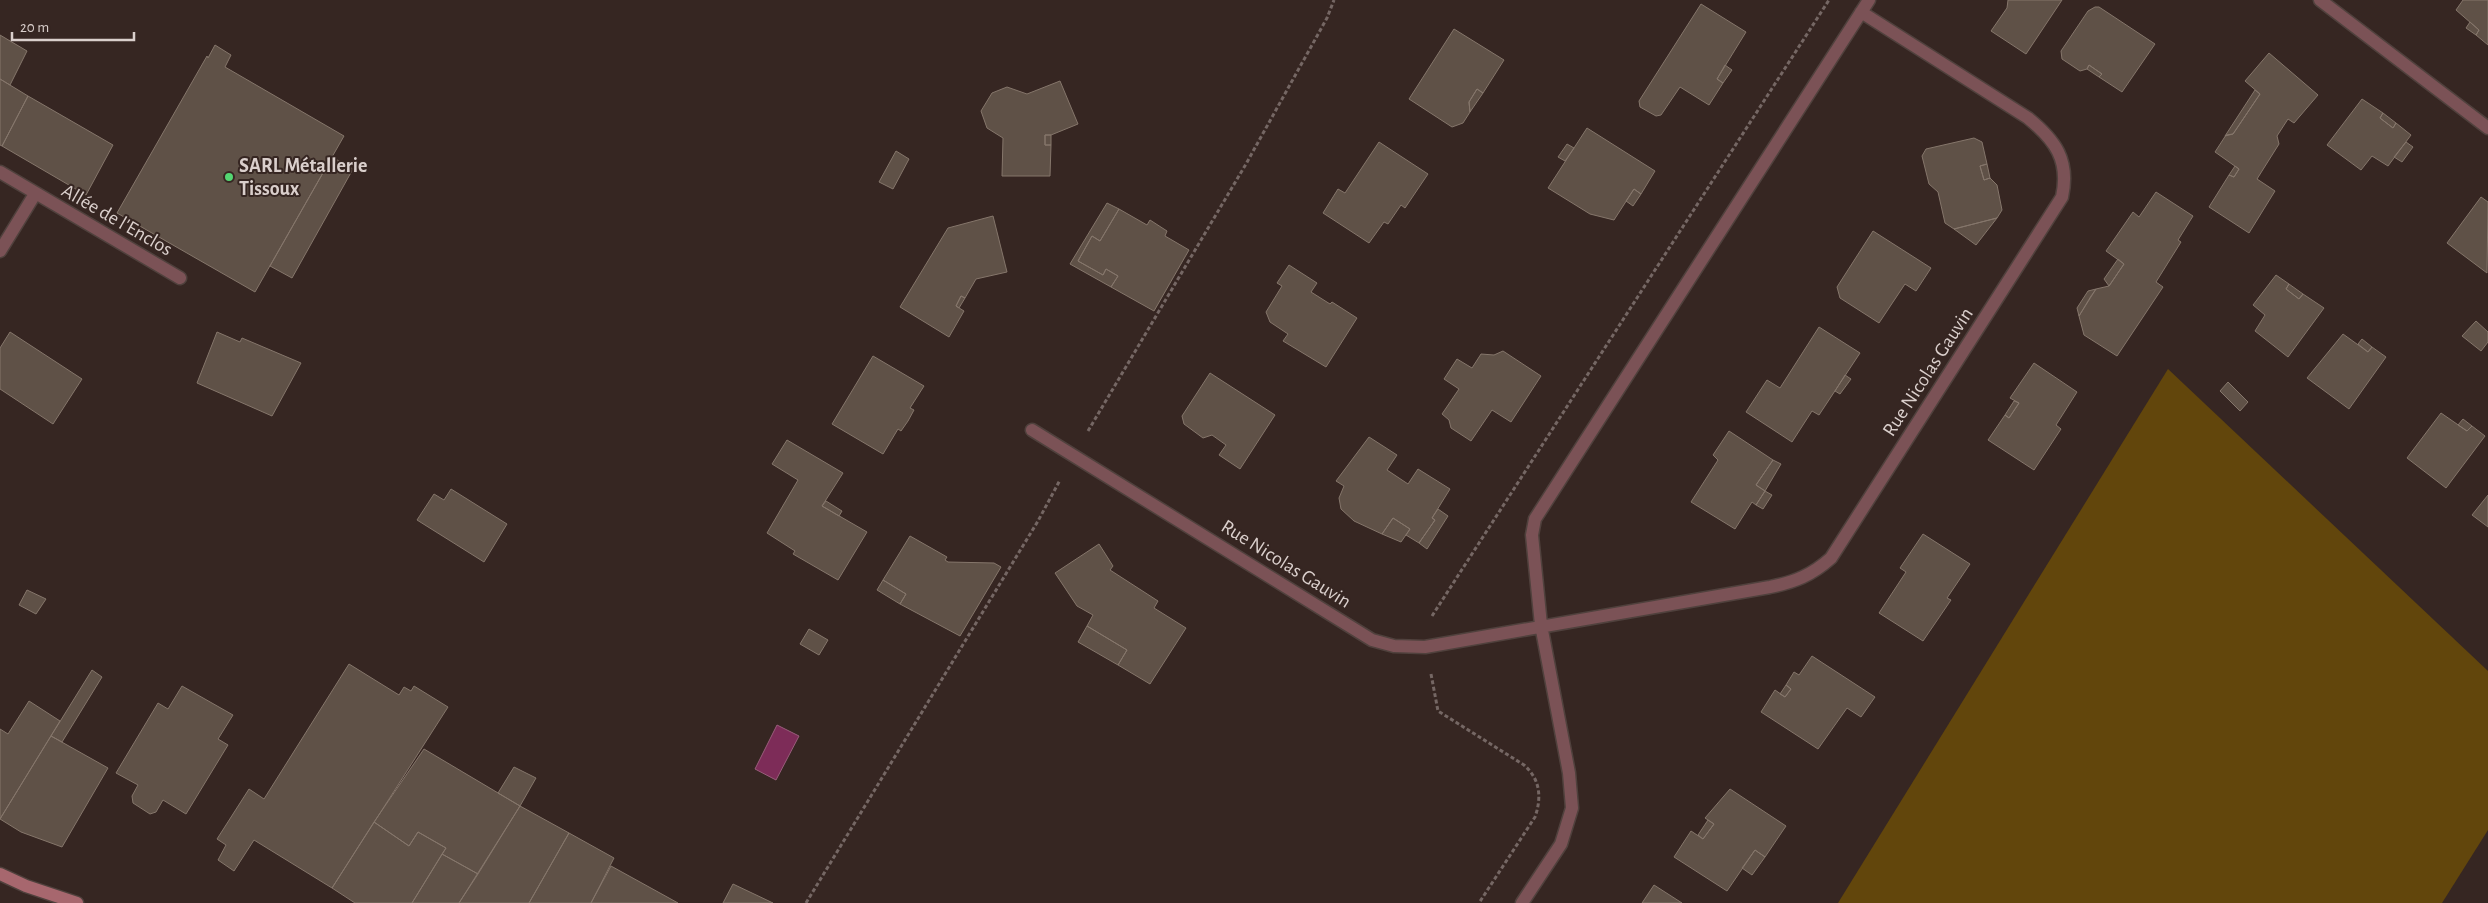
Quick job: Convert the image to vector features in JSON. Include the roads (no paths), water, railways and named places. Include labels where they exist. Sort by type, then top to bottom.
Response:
[{"type":"street","points":[[1522,903],[1561,844],[1572,808],[1569,773],[1542,625],[1532,535],[1535,520],[1869,0]]},
{"type":"street","points":[[2320,0],[2488,128]]},
{"type":"street","name":"Rue Nicolas Gauvin","points":[[1032,430],[1372,640],[1394,646],[1425,647],[1542,625],[1770,588],[1795,582],[1815,572],[1831,558],[2062,197],[2066,181],[2064,167],[2047,133],[2019,112],[1861,12]]},
{"type":"street","name":"Allée de l'Enclos","points":[[0,172],[180,278]]},
{"type":"street","name":"Allée de l'Enclos","points":[[0,251],[35,194]]},
{"type":"street","points":[[0,874],[26,886],[76,903]]},
{"type":"place","name":"SARL Métallerie Tissoux","points":[[229,177]]}]
